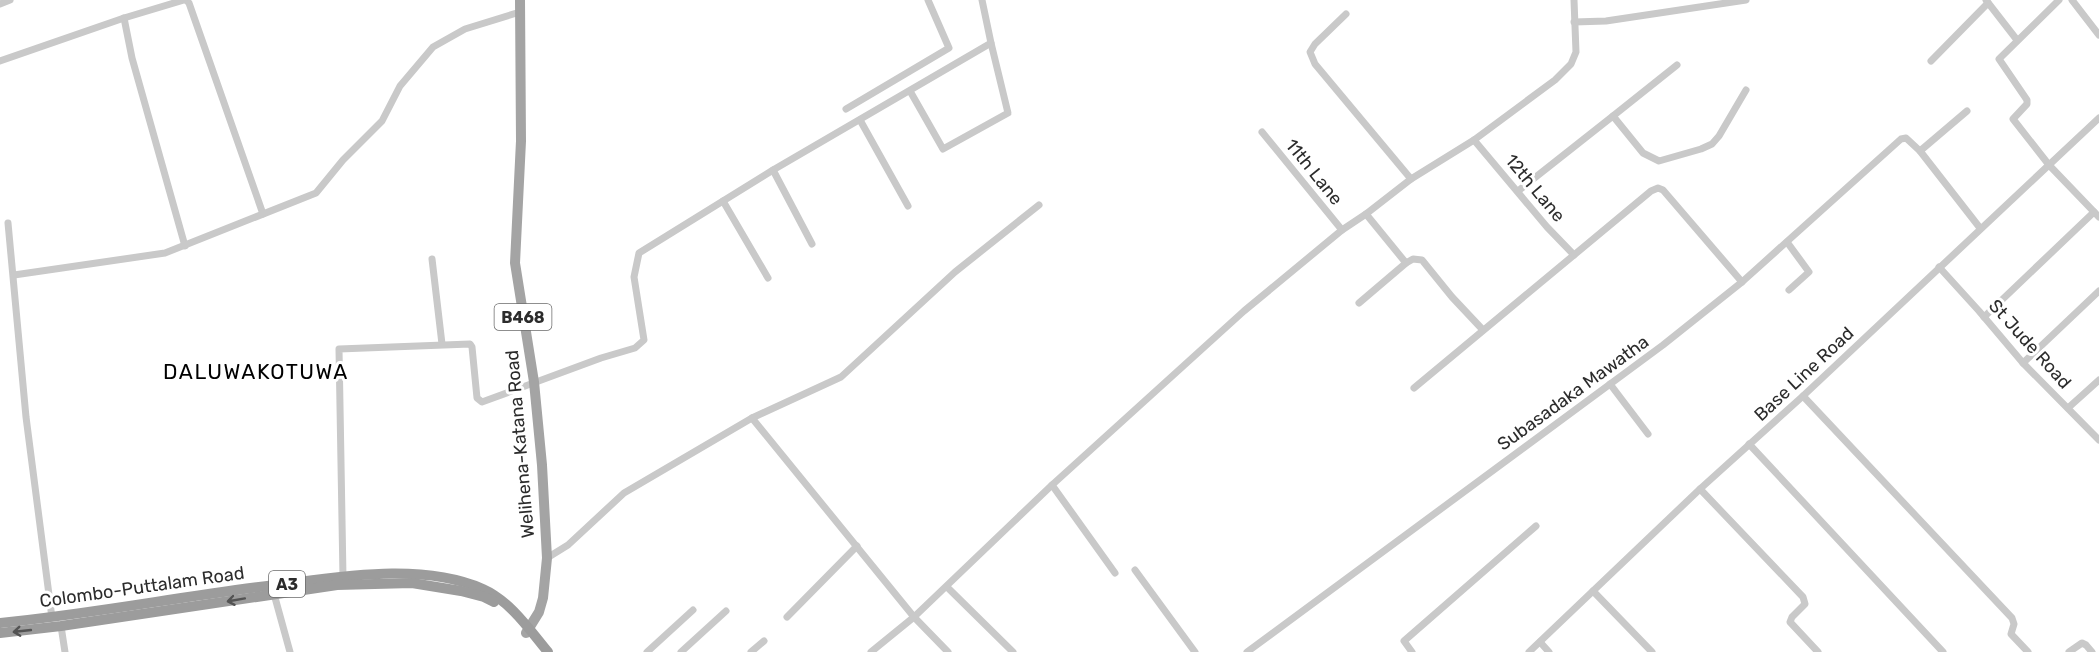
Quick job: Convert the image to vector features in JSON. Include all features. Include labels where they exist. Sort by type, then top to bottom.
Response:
[{"type":"highway","name":"Colombo-Puttalam Road","points":[[0,623],[52,618],[223,591],[343,577],[381,574],[423,576],[468,584],[491,593],[509,606],[541,652]]},
{"type":"highway","name":"Colombo-Puttalam Road","points":[[0,633],[61,627],[337,585],[412,583],[437,586],[492,601],[548,652]]},
{"type":"main road","name":"Welihena-Katana Road","points":[[520,0],[521,141],[515,263],[534,382],[542,465],[547,558],[543,598],[539,612],[527,632]]},
{"type":"street","points":[[0,4],[10,0]]},
{"type":"street","points":[[0,61],[124,18],[185,0],[189,3],[263,214]]},
{"type":"street","points":[[846,109],[949,48],[928,0]]},
{"type":"street","points":[[910,91],[943,149],[1008,113],[982,0]]},
{"type":"street","points":[[871,652],[914,617],[1052,485],[1244,311],[1342,230],[1411,179],[1474,140],[1555,80],[1571,64],[1576,52],[1574,0]]},
{"type":"street","points":[[1574,22],[1606,21],[1746,0]]},
{"type":"street","points":[[1984,317],[2097,214],[2049,165],[2013,119],[2027,104],[2027,100],[1999,59],[2051,3],[2059,0]]},
{"type":"street","points":[[2072,0],[2099,35]]},
{"type":"street","points":[[1931,61],[1987,2],[2017,40]]},
{"type":"street","points":[[14,275],[165,253],[316,193],[343,160],[382,121],[400,86],[433,47],[465,29],[520,12]]},
{"type":"street","points":[[1346,14],[1315,44],[1310,52],[1316,64],[1411,179]]},
{"type":"street","points":[[124,18],[132,58],[185,246]]},
{"type":"street","points":[[343,577],[339,349],[470,344],[477,398],[482,402],[635,348],[644,340],[634,277],[639,253],[773,170],[991,43]]},
{"type":"street","points":[[1518,190],[1677,65]]},
{"type":"street","points":[[1613,116],[1643,153],[1659,160],[1712,144],[1746,90]]},
{"type":"street","points":[[1967,111],[1920,151],[1980,228]]},
{"type":"street","name":"Base Line Road","points":[[1529,652],[1700,489],[1803,396],[2099,118]]},
{"type":"street","points":[[860,120],[908,206]]},
{"type":"street","name":"11th Lane","points":[[1262,132],[1342,230]]},
{"type":"street","name":"Subasadaka Mawatha","points":[[1247,652],[1610,384],[1742,282],[1901,139],[1906,138],[1920,151]]},
{"type":"street","name":"12th Lane","points":[[1474,140],[1574,255]]},
{"type":"street","points":[[773,170],[812,244]]},
{"type":"street","points":[[1413,388],[1651,191],[1658,188],[1663,190],[1742,282]]},
{"type":"street","points":[[723,201],[768,278]]},
{"type":"street","points":[[547,558],[568,545],[624,493],[752,418],[841,377],[955,273],[1039,205]]},
{"type":"street","points":[[1366,214],[1406,263]]},
{"type":"street","points":[[8,223],[26,417],[52,618]]},
{"type":"street","points":[[1787,242],[1809,272],[1789,290]]},
{"type":"street","points":[[432,259],[442,344]]},
{"type":"street","points":[[1359,303],[1406,263],[1413,259],[1422,260],[1483,330]]},
{"type":"street","name":"St Jude Road","points":[[1939,267],[2023,363],[2099,440]]},
{"type":"street","points":[[2023,363],[2099,291]]},
{"type":"street","points":[[2068,408],[2099,380]]},
{"type":"street","points":[[1610,384],[1648,434]]},
{"type":"street","points":[[1803,396],[2012,618],[2014,624],[2011,634],[2028,652]]},
{"type":"street","points":[[752,418],[914,617],[948,652]]},
{"type":"street","points":[[1749,444],[1943,652]]},
{"type":"street","points":[[1052,485],[1115,573]]},
{"type":"street","points":[[1700,489],[1803,597],[1805,604],[1790,622],[1818,652]]},
{"type":"street","points":[[1412,652],[1404,641],[1536,526]]},
{"type":"street","points":[[788,617],[857,546]]},
{"type":"street","points":[[1135,570],[1195,652]]},
{"type":"street","points":[[947,586],[1013,652]]},
{"type":"street","points":[[1593,591],[1652,652]]},
{"type":"street","points":[[274,594],[290,652]]},
{"type":"street","points":[[647,652],[693,610]]},
{"type":"street","points":[[681,652],[726,611]]},
{"type":"street","points":[[61,627],[65,652]]},
{"type":"street","points":[[751,652],[764,641]]},
{"type":"street","points":[[1540,642],[1549,652]]},
{"type":"street","points":[[2069,652],[2082,643],[2092,652]]},
{"type":"district","name":"DALUWAKOTUWA","points":[[256,371]]}]
